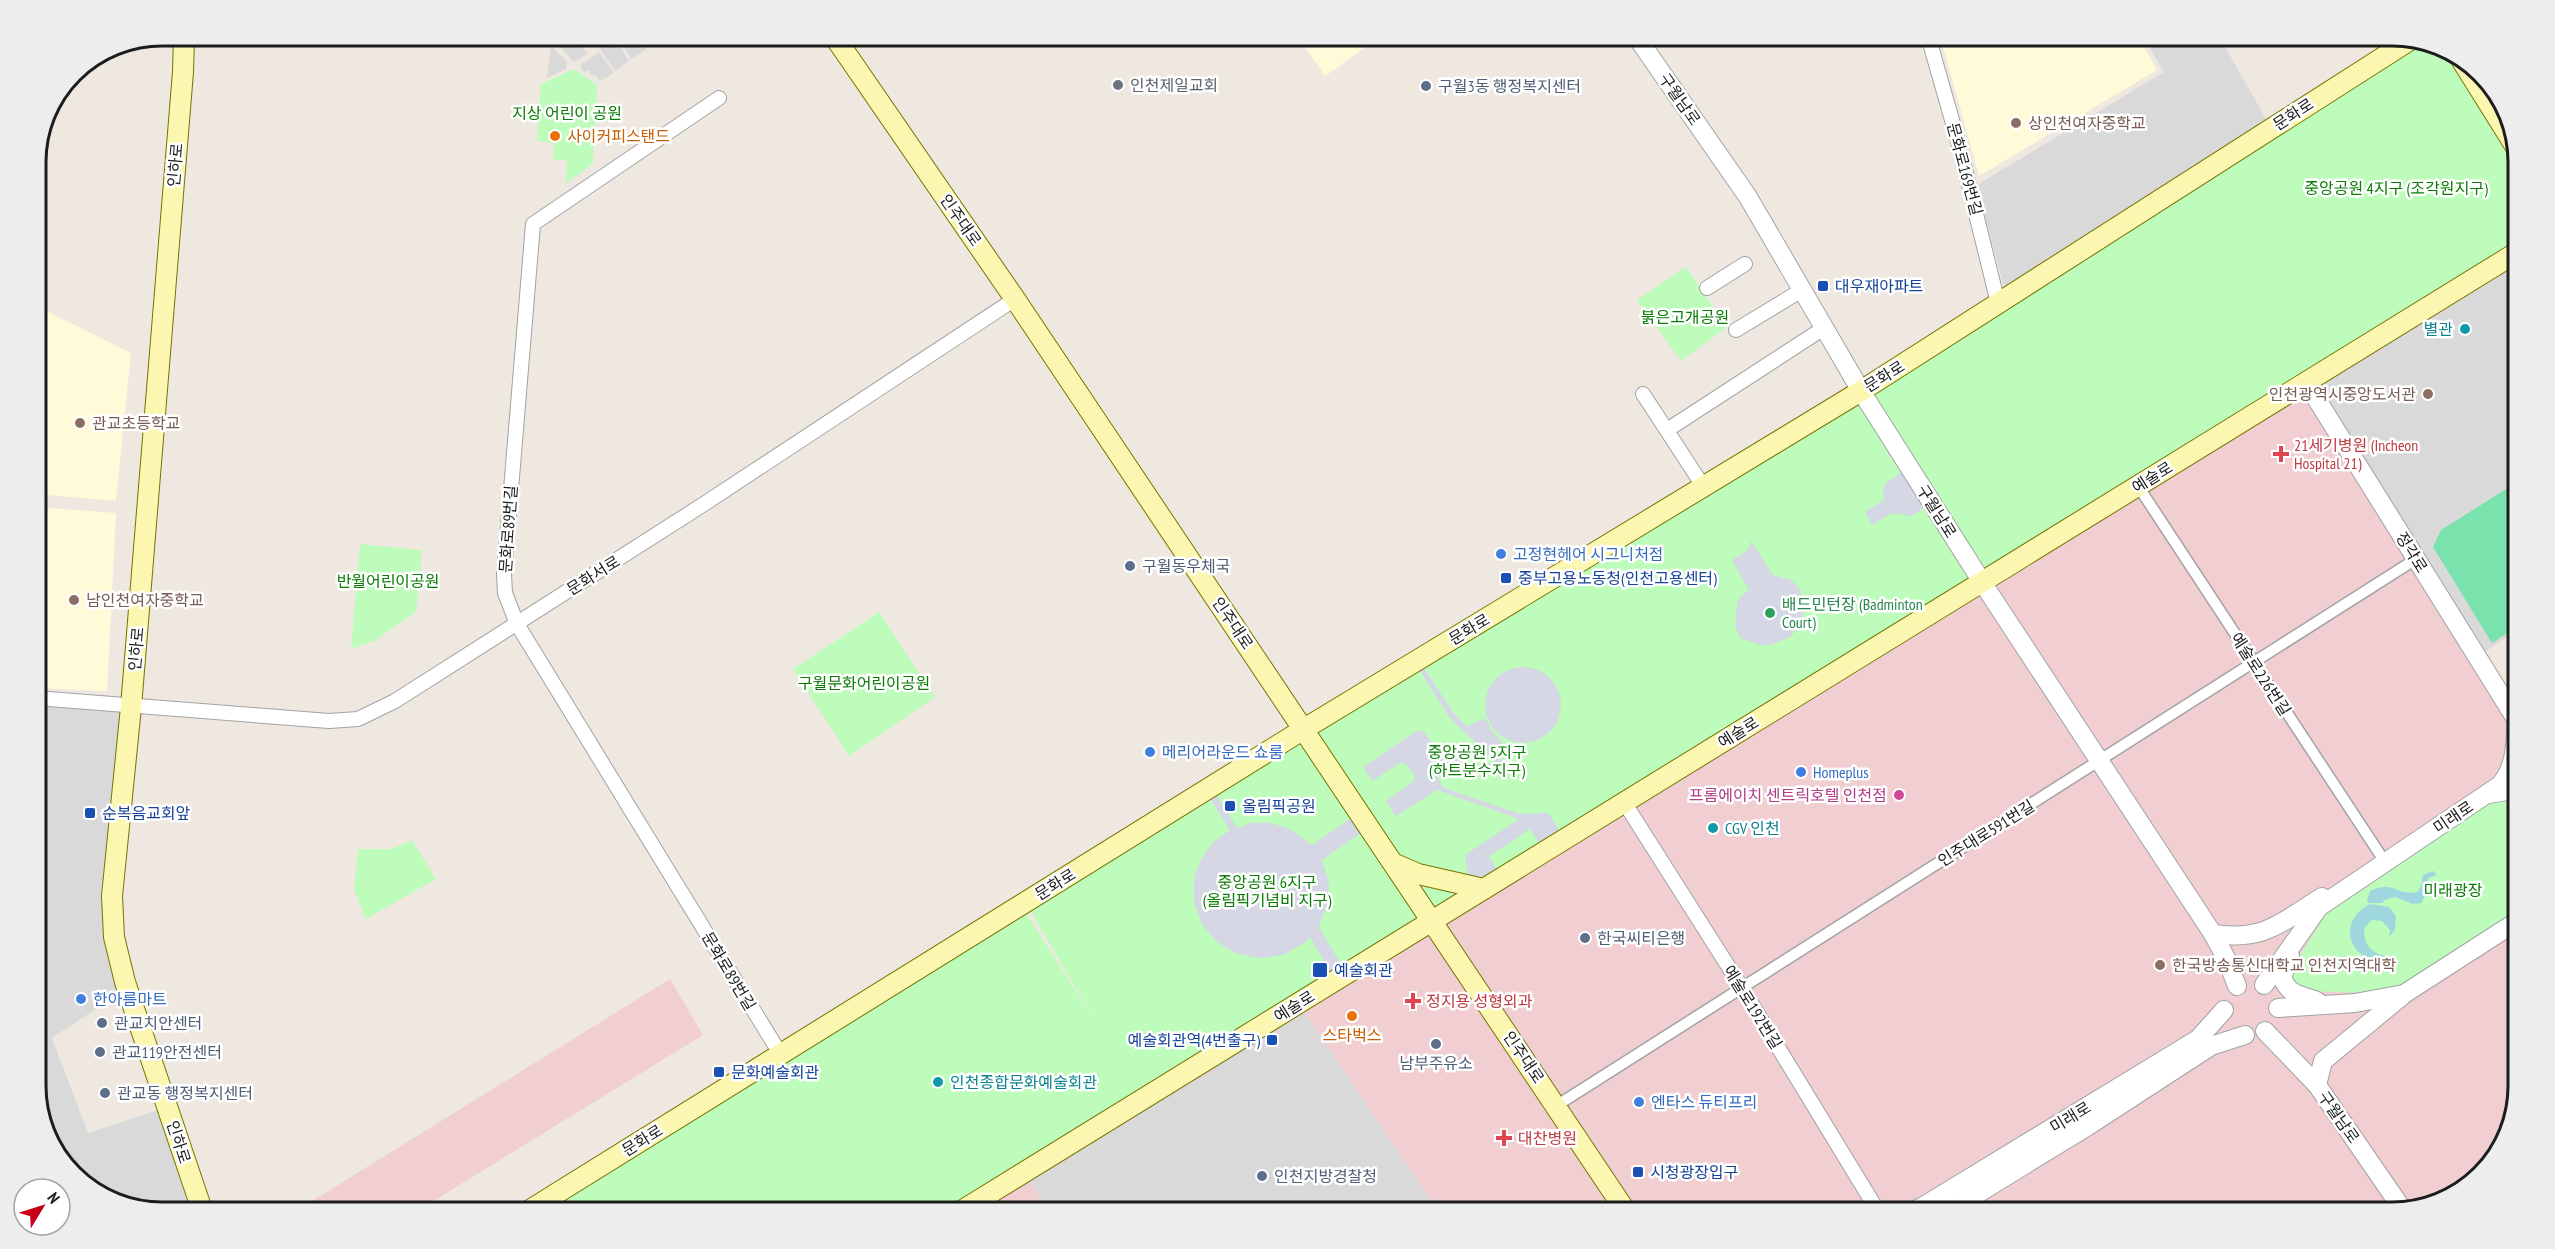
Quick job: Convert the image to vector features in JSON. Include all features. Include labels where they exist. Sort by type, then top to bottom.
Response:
[{"type":"main road","name":"인하로","points":[[184,46],[131,707],[112,896],[114,937],[126,982],[199,1202]]},
{"type":"main road","name":"인주대로","points":[[841,46],[1015,299],[1621,1202]]},
{"type":"main road","name":"문화로","points":[[543,1202],[1304,729],[1861,391],[2400,46]]},
{"type":"main road","name":"예술로","points":[[976,1202],[2508,258]]},
{"type":"main road","points":[[1395,864],[1418,874],[1484,889]]},
{"type":"street","name":"구월남로","points":[[1643,46],[1748,198],[1861,391],[1982,582],[2213,934],[2227,960],[2237,986]]},
{"type":"street","name":"문화로169번길","points":[[1931,46],[1959,141],[1998,303]]},
{"type":"street","name":"문화로89번길","points":[[719,98],[533,224],[504,574],[505,593],[517,624],[780,1055]]},
{"type":"street","points":[[1707,288],[1745,264]]},
{"type":"street","points":[[1736,330],[1802,290]]},
{"type":"street","name":"문화서로","points":[[47,699],[329,721],[358,719],[395,701],[517,624],[700,507],[1015,299]]},
{"type":"street","points":[[1667,430],[1824,328]]},
{"type":"street","name":"정각로","points":[[2306,382],[2508,707]]},
{"type":"street","points":[[1642,394],[1703,486]]},
{"type":"street","name":"예술로226번길","points":[[2138,486],[2385,862]]},
{"type":"street","name":"인주대로591번길","points":[[1556,1106],[2416,559]]},
{"type":"street","name":"미래로","points":[[2264,985],[2319,907],[2487,794],[2508,775]]},
{"type":"street","points":[[2487,794],[2508,791]]},
{"type":"street","name":"예술로192번길","points":[[1624,802],[1742,988],[1872,1202]]},
{"type":"street","points":[[2213,934],[2237,937],[2266,932],[2328,893],[2340,891]]},
{"type":"street","points":[[2317,1085],[2323,1061],[2404,994],[2508,927]]},
{"type":"street","points":[[2294,942],[2282,978],[2287,988],[2292,993],[2327,1005]]},
{"type":"street","points":[[2250,982],[2264,985],[2274,994],[2278,1008],[2275,1021],[2259,1034],[2245,1035],[2238,1032],[2228,1023],[2224,1010],[2227,996],[2237,986],[2250,982]]},
{"type":"street","points":[[2278,1008],[2327,1005],[2404,994]]},
{"type":"street","name":"미래로","points":[[1930,1202],[2198,1039],[2224,1010]]},
{"type":"street","name":"구월남로","points":[[2265,1031],[2317,1085],[2397,1202]]},
{"type":"street","name":"미래로","points":[[1964,1202],[2088,1126],[2211,1046],[2245,1035]]},
{"type":"shaded area","points":[[552,46],[567,62],[566,69],[547,78]]},
{"type":"shaded area","points":[[559,46],[582,46],[587,54],[574,62]]},
{"type":"shaded area","points":[[605,46],[620,46],[629,61],[615,71],[600,49]]},
{"type":"shaded area","points":[[624,46],[644,46],[646,50],[631,59]]},
{"type":"shaded area","points":[[1304,46],[1368,46],[1325,76]]},
{"type":"shaded area","name":"상인천여자중학교","points":[[1943,46],[2144,46],[2157,70],[1979,176]]},
{"type":"shaded area","points":[[2149,46],[2225,46],[2269,124],[2009,287],[2003,284],[1977,185],[2164,72]]},
{"type":"shaded area","points":[[599,52],[614,73],[600,81],[588,70],[584,72],[580,65]]},
{"type":"shaded area","points":[[2508,258],[2508,636],[2477,657],[2306,382]]},
{"type":"shaded area","name":"관교초등학교","points":[[47,310],[131,353],[116,501],[47,495]]},
{"type":"shaded area","points":[[2306,382],[2508,706],[2508,1102],[2497,1138],[2475,1169],[2451,1187],[2423,1199],[2408,1202],[1433,1202],[1298,1003]]},
{"type":"shaded area","points":[[1909,467],[1932,503],[1911,516],[1892,513],[1872,525],[1865,512],[1884,500],[1883,491],[1886,483]]},
{"type":"shaded area","name":"남인천여자중학교","points":[[47,508],[116,513],[107,691],[47,688]]},
{"type":"shaded area","points":[[1751,541],[1773,575],[1791,580],[1800,589],[1805,610],[1797,629],[1790,637],[1771,645],[1760,645],[1740,638],[1735,626],[1739,598],[1749,590],[1732,560],[1748,550]]},
{"type":"shaded area","points":[[1422,665],[1453,712],[1467,726],[1485,718],[1493,733],[1503,741],[1494,751],[1504,762],[1512,761],[1515,765],[1440,773],[1438,778],[1444,788],[1520,814],[1548,813],[1565,839],[1544,852],[1530,829],[1489,856],[1501,878],[1471,897],[1465,855],[1519,819],[1437,790],[1396,816],[1386,801],[1414,781],[1415,776],[1407,765],[1400,763],[1372,781],[1363,767],[1418,730],[1423,731],[1443,756],[1450,751],[1454,757],[1460,752],[1470,765],[1496,763],[1449,717],[1417,666]]},
{"type":"shaded area","points":[[1523,667],[1538,670],[1550,678],[1558,690],[1561,705],[1558,720],[1550,732],[1538,740],[1523,743],[1508,740],[1496,732],[1488,720],[1485,705],[1488,690],[1496,678],[1508,670]]},
{"type":"shaded area","points":[[47,699],[131,707],[112,896],[128,988],[52,1038],[88,1133],[167,1107],[199,1202],[155,1202],[111,1191],[86,1174],[75,1163],[58,1138],[53,1124],[47,1094]]},
{"type":"shaded area","points":[[1214,791],[1237,828],[1250,823],[1271,823],[1290,829],[1312,845],[1353,817],[1362,832],[1322,860],[1329,882],[1327,905],[1319,927],[1346,973],[1335,980],[1310,937],[1303,944],[1283,955],[1260,958],[1237,954],[1217,942],[1202,924],[1194,902],[1194,878],[1201,859],[1213,842],[1230,830],[1208,795]]},
{"type":"shaded area","points":[[670,979],[703,1035],[432,1202],[311,1202]]},
{"type":"shaded area","points":[[1298,1003],[1433,1202],[1043,1202],[1024,1172]]},
{"type":"shaded area","points":[[1024,1172],[1043,1202],[976,1202]]},
{"type":"green space","points":[[2400,46],[2430,53],[2457,66],[2480,86],[2497,111],[2508,155],[2508,258],[976,1202],[552,1202],[1024,910],[1097,1024],[1028,907],[1859,399],[1869,404],[1879,380]]},
{"type":"green space","name":"지상 어린이 공원","points":[[574,69],[597,85],[593,164],[565,184],[567,160],[553,160],[554,143],[537,141],[541,84]]},
{"type":"green space","name":"붉은고개공원","points":[[1686,267],[1727,327],[1681,361],[1637,300]]},
{"type":"green space","points":[[2508,488],[2508,632],[2492,643],[2433,547],[2441,530]]},
{"type":"green space","name":"반월어린이공원","points":[[360,544],[422,550],[416,612],[374,641],[351,649]]},
{"type":"green space","name":"구월문화어린이공원","points":[[879,612],[935,697],[849,756],[793,669]]},
{"type":"green space","name":"미래광장","points":[[2508,791],[2508,927],[2404,994],[2301,991],[2293,983],[2290,972],[2340,891],[2487,794]]},
{"type":"green space","points":[[412,840],[436,879],[366,919],[354,890],[358,849],[391,849]]},
{"type":"water","points":[[2433,871],[2437,875],[2428,878],[2427,893],[2421,903],[2413,904],[2395,897],[2382,903],[2368,903],[2367,901],[2370,891],[2378,888],[2417,892],[2423,875]]},
{"type":"water","points":[[2370,904],[2389,907],[2396,916],[2395,930],[2389,937],[2390,930],[2382,921],[2371,920],[2364,929],[2366,941],[2371,949],[2379,954],[2390,956],[2377,959],[2366,957],[2352,943],[2350,933],[2352,922],[2358,912]]},
{"type":"place","name":"인천제일교회","points":[[1118,85]]},
{"type":"place","name":"구월3동 행정복지센터","points":[[1426,86]]},
{"type":"place","name":"상인천여자중학교","points":[[2016,123]]},
{"type":"place","name":"사이커피스탠드","points":[[555,136]]},
{"type":"place","name":"대우재아파트","points":[[1823,286]]},
{"type":"place","name":"별관","points":[[2465,329]]},
{"type":"place","name":"인천광역시중앙도서관","points":[[2428,394]]},
{"type":"place","name":"관교초등학교","points":[[80,423]]},
{"type":"place","name":"21세기병원 (Incheon Hospital 21)","points":[[2281,454]]},
{"type":"place","name":"고정현헤어 시그니처점","points":[[1501,554]]},
{"type":"place","name":"구월동우체국","points":[[1130,566]]},
{"type":"place","name":"중부고용노동청(인천고용센터)","points":[[1506,578]]},
{"type":"place","name":"남인천여자중학교","points":[[74,600]]},
{"type":"place","name":"배드민턴장 (Badminton Court)","points":[[1770,613]]},
{"type":"place","name":"메리어라운드 쇼룸","points":[[1150,752]]},
{"type":"place","name":"Homeplus","points":[[1801,772]]},
{"type":"place","name":"프롬에이치 센트릭호텔 인천점","points":[[1899,795]]},
{"type":"place","name":"올림픽공원","points":[[1230,806]]},
{"type":"place","name":"순복음교회앞","points":[[90,813]]},
{"type":"place","name":"CGV 인천","points":[[1713,828]]},
{"type":"place","name":"한국씨티은행","points":[[1585,938]]},
{"type":"place","name":"한국방송통신대학교 인천지역대학","points":[[2160,965]]},
{"type":"place","name":"예술회관","points":[[1320,970]]},
{"type":"place","name":"한아름마트","points":[[81,999]]},
{"type":"place","name":"정지용 성형외과","points":[[1413,1001]]},
{"type":"place","name":"스타벅스","points":[[1352,1016]]},
{"type":"place","name":"관교치안센터","points":[[102,1023]]},
{"type":"place","name":"예술회관역(4번출구)","points":[[1272,1040]]},
{"type":"place","name":"남부주유소","points":[[1436,1044]]},
{"type":"place","name":"관교119안전센터","points":[[100,1052]]},
{"type":"place","name":"문화예술회관","points":[[719,1072]]},
{"type":"place","name":"인천종합문화예술회관","points":[[938,1082]]},
{"type":"place","name":"관교동 행정복지센터","points":[[105,1093]]},
{"type":"place","name":"엔타스 듀티프리","points":[[1639,1102]]},
{"type":"place","name":"대찬병원","points":[[1504,1138]]},
{"type":"place","name":"시청광장입구","points":[[1638,1172]]},
{"type":"place","name":"인천지방경찰청","points":[[1262,1176]]},
{"type":"park label","name":"중앙공원 4지구 (조각원지구)","points":[[2396,188]]},
{"type":"park label","name":"중앙공원 5지구 (하트분수지구)","points":[[1477,761]]},
{"type":"park label","name":"중앙공원 6지구 (올림픽기념비 지구)","points":[[1267,891]]}]
